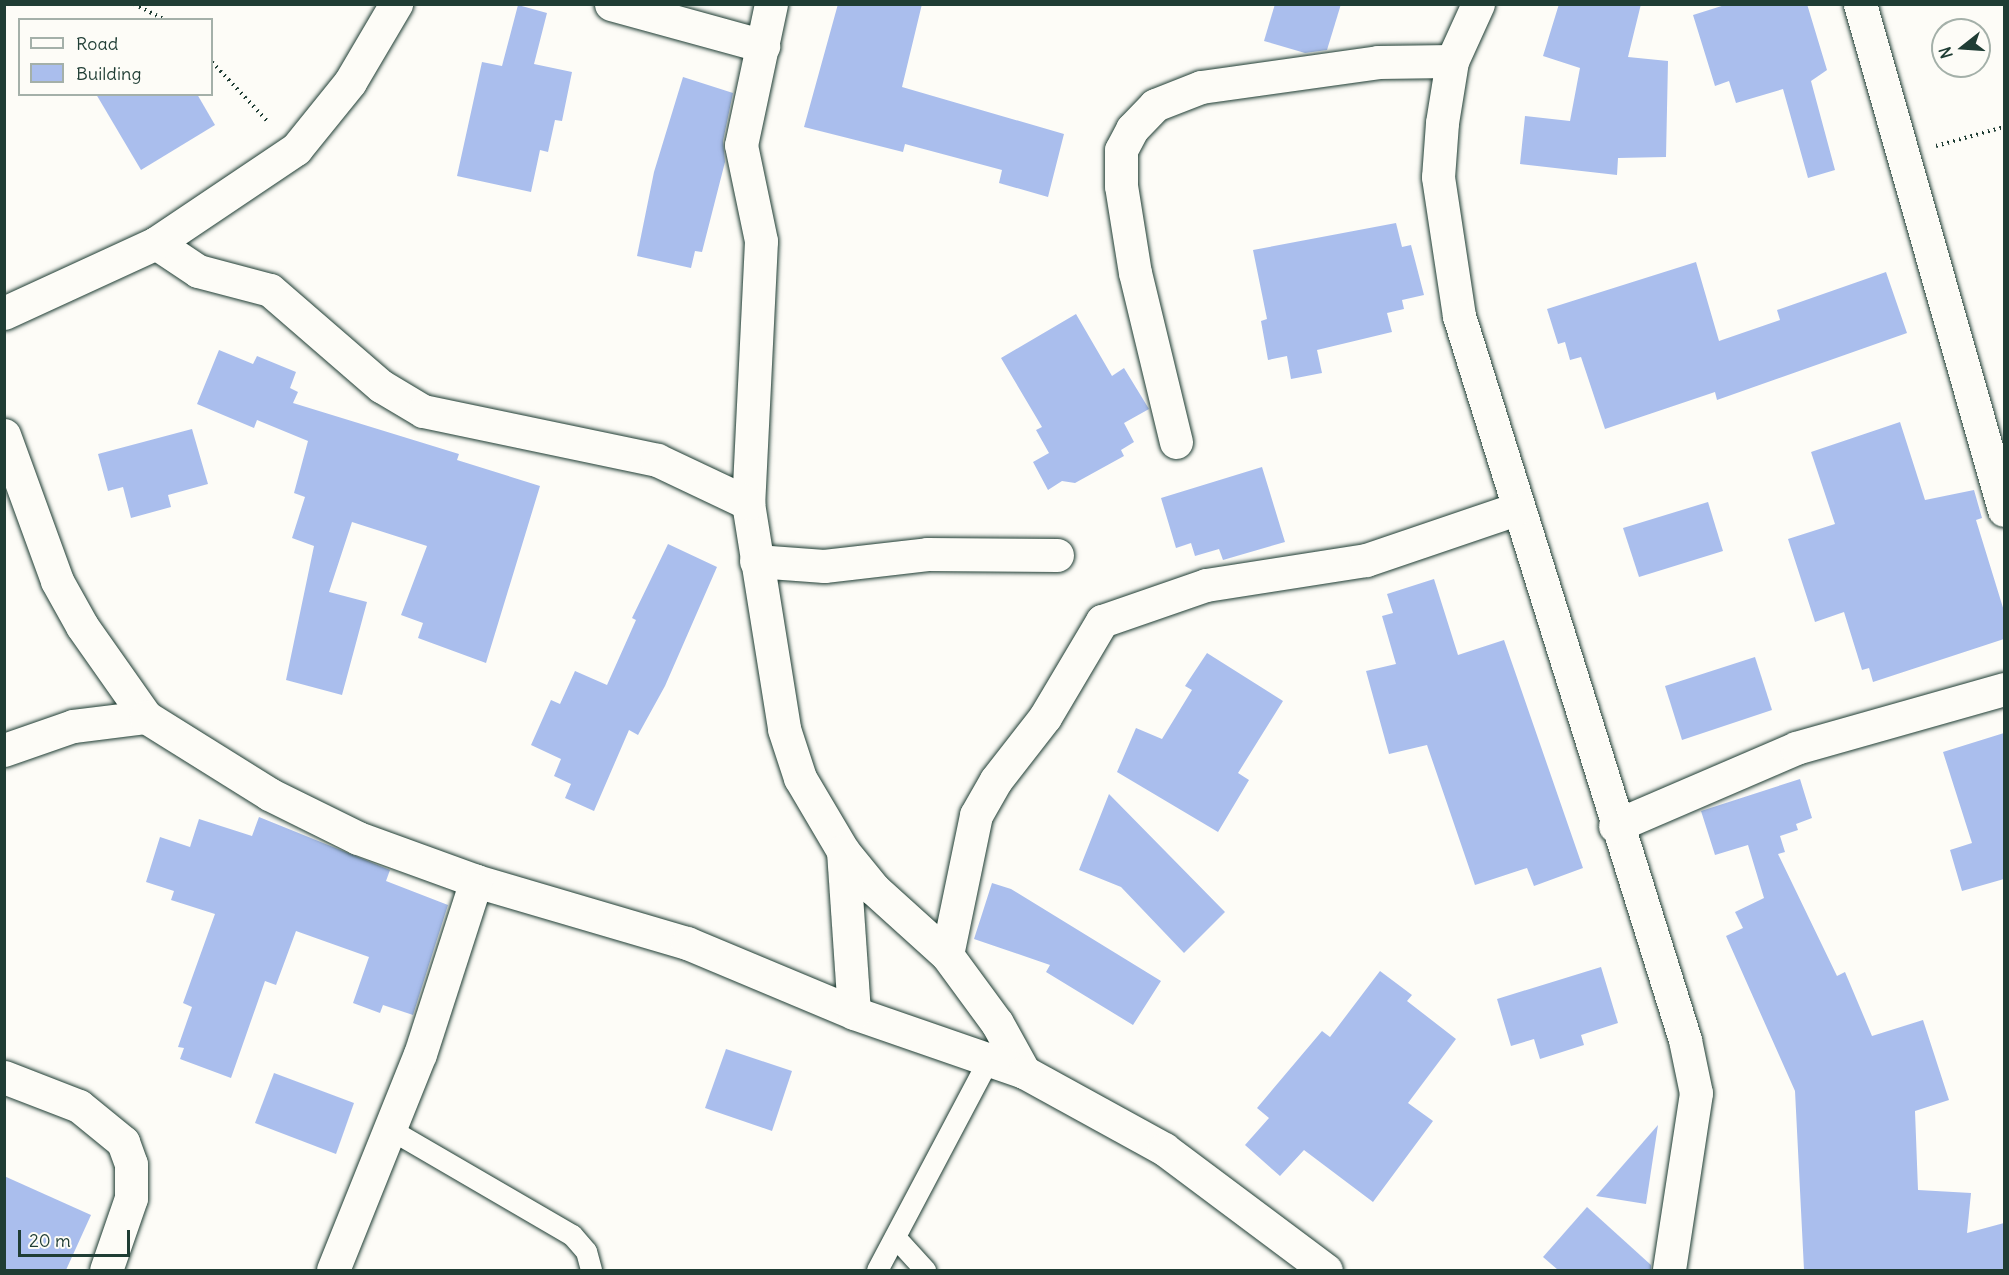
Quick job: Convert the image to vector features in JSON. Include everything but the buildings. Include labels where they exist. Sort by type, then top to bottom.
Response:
[{"type":"street","points":[[4,313],[156,243],[296,149],[350,82],[396,4]]},
{"type":"street","points":[[611,4],[763,46]]},
{"type":"street","points":[[771,4],[741,145],[762,241],[748,503],[784,729],[801,778],[843,851],[874,889],[947,955],[997,1023],[1024,1072]]},
{"type":"street","points":[[1478,4],[1452,62],[1442,123],[1440,188],[1459,316],[1516,508],[1685,1040],[1696,1093],[1670,1270]]},
{"type":"street","points":[[1860,4],[2004,510]]},
{"type":"street","points":[[1176,442],[1135,273],[1121,186],[1121,150],[1132,129],[1155,105],[1201,87],[1378,62],[1452,62]]},
{"type":"street","points":[[156,243],[198,271],[270,290],[381,386],[423,411],[657,460],[748,503]]},
{"type":"street","points":[[4,435],[57,582],[81,626],[146,717],[269,794],[358,838],[476,881],[687,944],[854,1014],[1024,1072],[1164,1149],[1326,1270]]},
{"type":"street","points":[[947,955],[976,815],[996,780],[1046,717],[1102,621],[1206,585],[1366,560],[1516,508]]},
{"type":"street","points":[[756,561],[824,566],[927,554],[1057,555]]},
{"type":"street","points":[[1616,826],[1796,748],[2004,688]]},
{"type":"street","points":[[4,750],[73,726],[146,717]]},
{"type":"street","points":[[843,851],[854,1014]]},
{"type":"street","points":[[333,1270],[388,1128],[420,1054],[476,881]]},
{"type":"street","points":[[4,1077],[80,1106],[123,1142],[131,1164],[130,1198],[106,1270]]},
{"type":"lane","points":[[877,1270],[988,1060]]},
{"type":"lane","points":[[388,1128],[572,1235],[586,1251],[591,1270]]},
{"type":"lane","points":[[895,1238],[925,1270]]},
{"type":"path","points":[[134,4],[162,18]]},
{"type":"path","points":[[213,63],[296,149]]},
{"type":"path","points":[[1904,154],[2004,127]]}]
